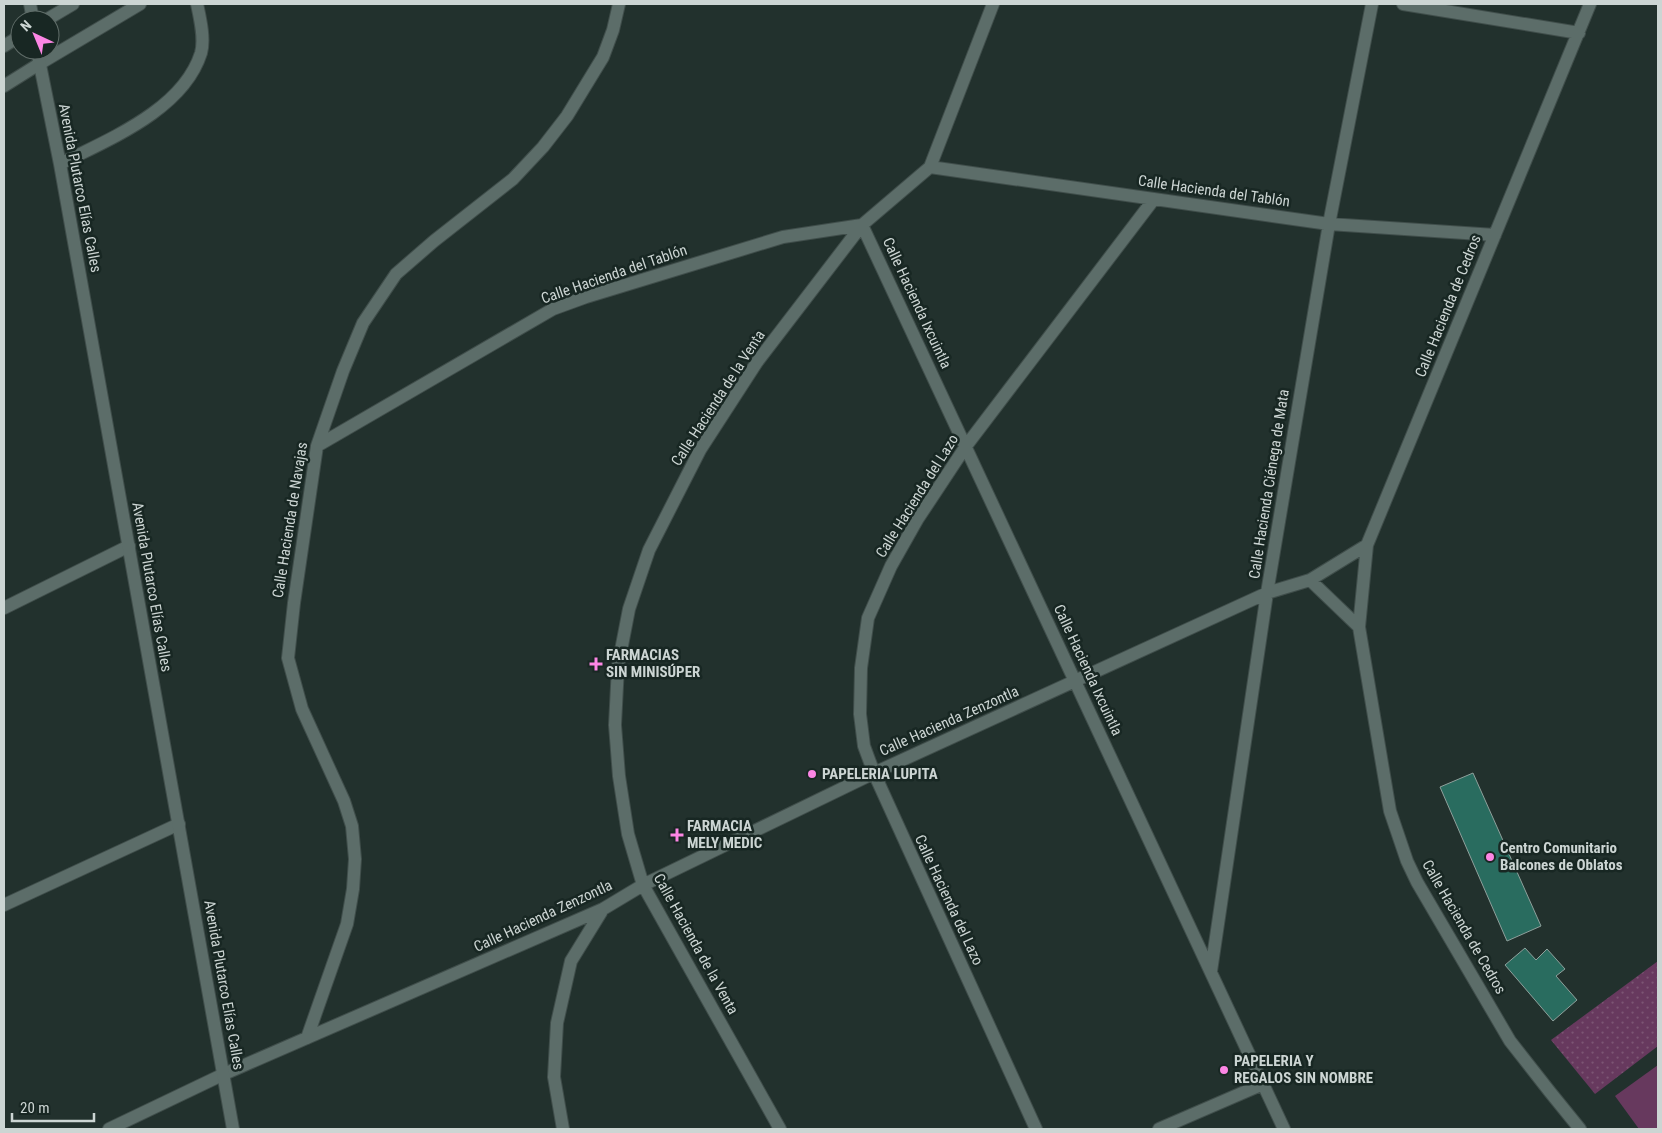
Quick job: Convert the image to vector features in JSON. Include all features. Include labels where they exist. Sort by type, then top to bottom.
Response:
[{"type":"street","points":[[60,12],[73,4]]},
{"type":"street","points":[[4,86],[140,4]]},
{"type":"street","points":[[60,164],[123,133],[154,113],[187,81],[201,52],[201,22],[197,4]]},
{"type":"street","name":"Calle Hacienda de Navajas","points":[[307,1038],[348,924],[355,859],[352,826],[344,800],[302,709],[288,658],[294,603],[317,446],[342,371],[363,323],[396,274],[434,241],[513,179],[543,148],[567,116],[603,57],[614,30],[619,4]]},
{"type":"street","name":"Calle Hacienda de la Venta","points":[[780,1129],[643,885],[628,834],[619,776],[615,725],[618,666],[629,609],[648,550],[700,450],[757,362],[862,225],[930,166],[993,4]]},
{"type":"street","name":"Calle Hacienda Ciénega de Mata","points":[[1211,971],[1267,593],[1329,224],[1372,4]]},
{"type":"street","points":[[1403,4],[1579,33]]},
{"type":"street","name":"Calle Hacienda de Cedros","points":[[1580,1129],[1510,1041],[1417,882],[1407,861],[1390,811],[1359,627],[1367,546],[1590,4]]},
{"type":"street","name":"Avenida Plutarco Elías Calles","points":[[38,60],[60,164],[233,1129]]},
{"type":"street","name":"Calle Hacienda del Tablón","points":[[930,166],[1329,224],[1495,235]]},
{"type":"street","name":"Calle Hacienda del Lazo","points":[[1036,1129],[874,774],[864,746],[860,714],[861,668],[868,618],[891,566],[917,520],[966,446],[1154,198]]},
{"type":"street","name":"Calle Hacienda del Tablón","points":[[317,446],[553,309],[586,297],[783,237],[862,225]]},
{"type":"street","name":"Calle Hacienda Ixcuintla","points":[[862,225],[1284,1129]]},
{"type":"street","points":[[4,608],[129,546]]},
{"type":"street","name":"Calle Hacienda Zenzontla","points":[[109,1129],[224,1074],[603,909],[643,885],[874,774],[1267,593],[1310,580],[1367,546]]},
{"type":"street","points":[[1310,580],[1359,627]]},
{"type":"street","points":[[4,906],[179,824]]},
{"type":"street","points":[[563,1129],[554,1077],[557,1023],[571,961],[603,909]]},
{"type":"street","points":[[1159,1129],[1264,1084]]},
{"type":"shaded area","points":[[1658,961],[1658,1046],[1595,1094],[1551,1040]]},
{"type":"shaded area","points":[[1658,1065],[1658,1129],[1639,1129],[1615,1096]]},
{"type":"building","name":"Centro Comunitario Balcones de Oblatos","points":[[1473,773],[1541,926],[1507,941],[1440,787]]},
{"type":"building","points":[[1525,948],[1536,960],[1547,949],[1565,969],[1556,976],[1577,1000],[1553,1021],[1505,965]]},
{"type":"place","name":"FARMACIAS SIN MINISÚPER","points":[[596,664]]},
{"type":"place","name":"PAPELERIA LUPITA","points":[[812,774]]},
{"type":"place","name":"FARMACIA MELY MEDIC","points":[[677,835]]},
{"type":"place","name":"Centro Comunitario Balcones de Oblatos","points":[[1490,857]]},
{"type":"place","name":"PAPELERIA Y REGALOS SIN NOMBRE","points":[[1224,1070]]}]
